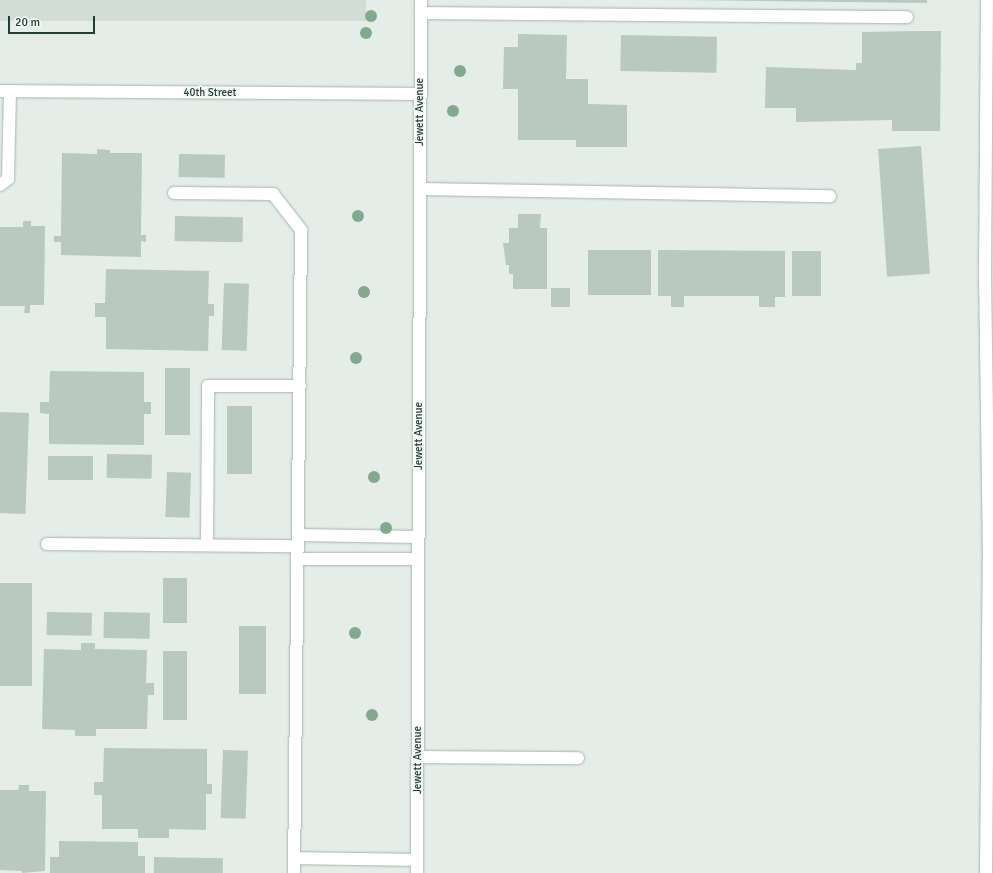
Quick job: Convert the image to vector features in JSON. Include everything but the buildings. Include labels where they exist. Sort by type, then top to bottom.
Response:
[{"type":"street","name":"Jewett Avenue","points":[[417,873],[421,0]]},
{"type":"street","points":[[986,873],[991,560],[989,279],[990,91],[987,0]]},
{"type":"street","points":[[421,13],[907,17]]},
{"type":"street","points":[[0,185],[8,179],[5,92]]},
{"type":"street","name":"40th Street","points":[[5,92],[420,94]]},
{"type":"street","points":[[420,188],[830,196]]},
{"type":"street","points":[[174,193],[273,194],[301,230],[294,873]]},
{"type":"street","points":[[207,545],[208,386],[300,386]]},
{"type":"street","points":[[47,544],[207,545],[298,540],[418,537]]},
{"type":"street","points":[[298,560],[418,560]]},
{"type":"street","points":[[418,757],[578,758]]},
{"type":"street","points":[[294,858],[417,860]]},
{"type":"shaded area","points":[[0,0],[366,0],[366,21],[0,21]]}]
